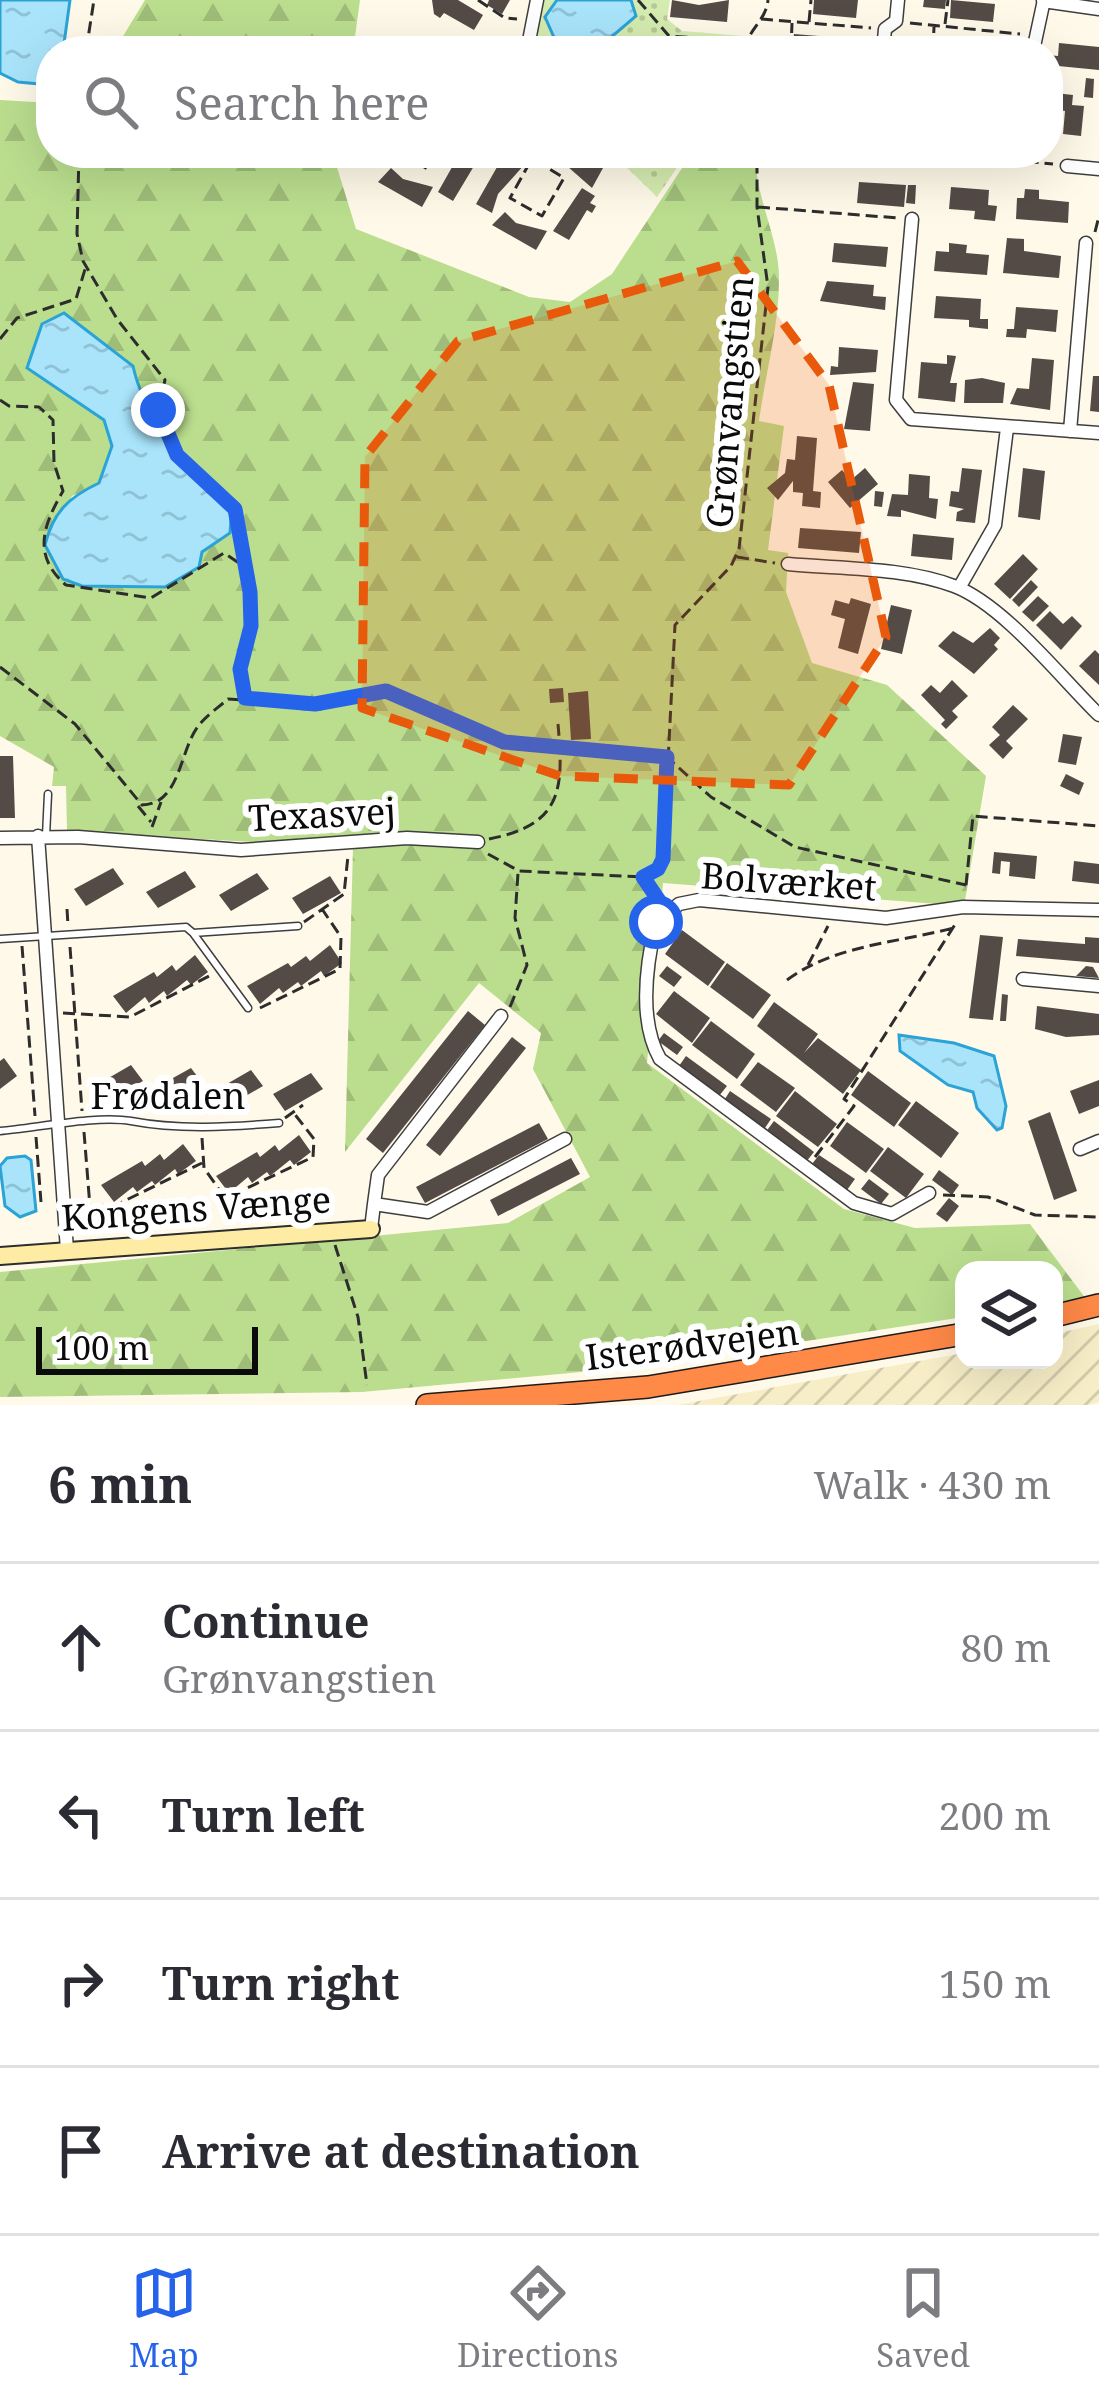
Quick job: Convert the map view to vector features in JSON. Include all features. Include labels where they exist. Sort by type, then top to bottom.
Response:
[{"type":"highway","points":[[1063,1314],[1099,1305]]},
{"type":"highway","name":"Isterødvejen","points":[[427,1405],[648,1387],[955,1336]]},
{"type":"street","points":[[529,36],[537,0]]},
{"type":"street","points":[[888,36],[898,0]]},
{"type":"street","points":[[1036,35],[1044,1],[1099,9]]},
{"type":"street","points":[[1067,166],[1099,169]]},
{"type":"street","points":[[912,219],[898,407],[911,418],[1099,434]]},
{"type":"street","points":[[1070,431],[1086,242]]},
{"type":"street","points":[[959,588],[995,524],[1007,428]]},
{"type":"street","points":[[788,565],[921,576],[959,588],[996,614],[1099,715]]},
{"type":"street","name":"Texasvej","points":[[0,838],[42,836],[259,850],[406,838],[478,842]]},
{"type":"street","name":"Frødalen","points":[[42,836],[68,1250]]},
{"type":"street","name":"Bolværket","points":[[929,1193],[892,1214],[854,1203],[660,1059],[650,1040],[650,950],[656,922],[666,911],[699,900],[886,918],[964,907],[1099,910]]},
{"type":"street","points":[[1023,979],[1099,986]]},
{"type":"street","name":"Kongens Vænge","points":[[0,1256],[371,1229],[378,1174],[501,1016]]},
{"type":"street","name":"Kongens Vænge","points":[[374,1204],[428,1212],[565,1139]]},
{"type":"street","points":[[1080,1149],[1099,1142]]},
{"type":"lane","points":[[42,836],[48,794]]},
{"type":"lane","points":[[193,933],[298,926]]},
{"type":"lane","points":[[0,939],[186,927],[248,1008]]},
{"type":"lane","name":"Frødalen","points":[[0,1131],[83,1125],[189,1122],[204,1128],[279,1123]]},
{"type":"path","points":[[88,36],[94,0]]},
{"type":"path","points":[[478,0],[505,18],[532,20]]},
{"type":"path","points":[[638,0],[669,36]]},
{"type":"path","points":[[749,36],[768,0]]},
{"type":"path","points":[[808,23],[811,0]]},
{"type":"path","points":[[945,26],[948,0]]},
{"type":"path","points":[[761,19],[934,25],[1036,35]]},
{"type":"path","points":[[791,36],[792,21]]},
{"type":"path","points":[[933,36],[934,25]]},
{"type":"path","points":[[1063,166],[1067,166]]},
{"type":"path","points":[[79,168],[77,234],[86,265],[116,319],[165,380],[158,410],[177,455],[235,509],[251,626],[240,669],[245,698]]},
{"type":"path","points":[[528,168],[510,197],[542,216],[564,178],[550,168]]},
{"type":"path","name":"Grønvangstien","points":[[643,877],[658,869],[663,859],[676,625],[735,557],[768,287],[757,168]]},
{"type":"path","points":[[757,207],[912,219]]},
{"type":"path","points":[[1086,242],[1098,229],[1099,216]]},
{"type":"path","points":[[0,339],[17,318],[76,298],[86,265]]},
{"type":"path","points":[[0,400],[9,406],[39,407],[53,420],[54,463],[63,491],[43,523],[43,542],[66,585],[140,600],[164,592],[224,553],[246,568]]},
{"type":"path","points":[[735,557],[788,565]]},
{"type":"path","points":[[0,667],[74,724],[152,824]]},
{"type":"path","points":[[151,843],[161,800],[199,725],[228,698],[315,704],[386,691],[504,742],[667,757],[711,797],[795,847],[944,885],[966,885],[973,816],[1099,826]]},
{"type":"path","points":[[478,842],[517,834],[548,813],[560,790],[558,724]]},
{"type":"path","points":[[134,800],[142,806],[161,800]]},
{"type":"path","points":[[478,842],[496,862],[519,871],[643,877],[666,911]]},
{"type":"path","points":[[298,926],[344,894],[349,843]]},
{"type":"path","points":[[501,1016],[517,1000],[527,965],[515,918],[519,871]]},
{"type":"path","points":[[807,1167],[854,1106],[844,1099],[964,907]]},
{"type":"path","points":[[67,909],[89,1207]]},
{"type":"path","points":[[248,1008],[262,1008],[340,968],[341,937],[322,909]]},
{"type":"path","points":[[808,965],[824,938],[827,912]]},
{"type":"path","points":[[787,980],[808,965],[954,927]]},
{"type":"path","points":[[21,938],[41,1202]]},
{"type":"path","points":[[50,1012],[130,1017],[146,1005],[196,987],[220,970]]},
{"type":"path","points":[[279,1123],[303,1105]]},
{"type":"path","points":[[204,1128],[203,1162],[224,1195],[230,1196],[313,1157],[316,1146],[293,1112]]},
{"type":"path","points":[[64,1209],[118,1204],[203,1162]]},
{"type":"path","points":[[929,1193],[988,1197],[1035,1215],[1099,1216]]},
{"type":"path","points":[[331,1232],[358,1317],[367,1385]]},
{"type":"highlighted area","points":[[737,261],[829,385],[886,637],[789,785],[560,776],[362,708],[365,457],[458,341]]},
{"type":"shaded area","points":[[1099,1324],[1099,1402],[677,1405],[955,1355],[955,1369],[1063,1369],[1063,1332]]},
{"type":"green space","points":[[145,0],[360,0],[355,36],[123,36]]},
{"type":"green space","points":[[544,0],[670,0],[667,19],[682,31],[743,36],[536,36]]},
{"type":"green space","points":[[0,100],[36,102],[36,168],[337,168],[356,229],[529,297],[570,302],[612,274],[682,168],[757,168],[779,281],[759,421],[784,426],[768,550],[788,553],[786,592],[812,663],[887,685],[986,776],[964,906],[663,883],[647,1063],[844,1209],[915,1228],[1030,1224],[1058,1261],[955,1261],[955,1318],[635,1367],[362,1392],[0,1397],[0,1272],[508,1223],[590,1177],[533,1069],[541,1033],[479,983],[345,1152],[353,848],[67,831],[66,786],[52,786],[54,767],[0,736]],"holes":[[[133,366],[159,425],[232,505],[201,552],[82,586],[63,580],[45,545],[72,496],[99,484],[112,446],[105,420],[27,368]]]},
{"type":"green space","points":[[627,168],[677,168],[657,197]]},
{"type":"green space","points":[[1063,1268],[1086,1299],[1063,1303]]},
{"type":"water","points":[[0,0],[70,0],[65,36],[36,36],[36,84],[0,73]]},
{"type":"water","points":[[557,0],[631,0],[636,16],[613,36],[553,36],[545,17]]},
{"type":"water","points":[[64,313],[133,366],[159,425],[232,505],[230,533],[202,552],[199,567],[165,587],[82,586],[63,579],[45,545],[64,507],[99,483],[112,446],[104,420],[27,368],[42,324]]},
{"type":"water","points":[[899,1035],[954,1043],[994,1056],[1006,1106],[1002,1128],[997,1130],[977,1108],[973,1092],[948,1085],[900,1051]]},
{"type":"water","points":[[7,1158],[31,1160],[36,1211],[20,1217],[5,1206],[0,1166]]},
{"type":"building","points":[[432,0],[458,0],[483,15],[474,30],[444,13],[440,18],[434,14]]},
{"type":"building","points":[[489,0],[510,0],[502,14],[487,5]]},
{"type":"building","points":[[672,0],[699,5],[729,0],[727,22],[670,17]]},
{"type":"building","points":[[814,0],[858,0],[856,18],[813,14]]},
{"type":"building","points":[[924,0],[946,0],[945,9],[923,7]]},
{"type":"building","points":[[951,0],[995,4],[993,22],[950,18]]},
{"type":"building","points":[[1063,43],[1099,47],[1099,70],[1063,66]]},
{"type":"building","points":[[1086,78],[1094,79],[1093,98],[1084,97]]},
{"type":"building","points":[[1063,94],[1073,95],[1072,105],[1084,106],[1081,136],[1063,134]]},
{"type":"building","points":[[391,168],[403,179],[433,187],[422,207],[378,182]]},
{"type":"building","points":[[452,168],[473,168],[453,201],[438,192]]},
{"type":"building","points":[[496,168],[521,168],[498,194],[492,213],[476,204]]},
{"type":"building","points":[[569,168],[603,168],[592,188]]},
{"type":"building","points":[[859,182],[906,185],[904,207],[857,203]]},
{"type":"building","points":[[908,185],[916,185],[915,204],[906,203]]},
{"type":"building","points":[[951,187],[989,190],[988,205],[997,206],[995,221],[974,219],[975,211],[949,209]]},
{"type":"building","points":[[582,188],[595,196],[590,203],[596,206],[592,213],[587,210],[569,240],[553,231]]},
{"type":"building","points":[[1025,189],[1039,190],[1039,199],[1069,202],[1068,223],[1016,219],[1017,198],[1024,198]]},
{"type":"building","points":[[505,212],[516,223],[547,231],[536,250],[492,225]]},
{"type":"building","points":[[1007,238],[1024,239],[1024,251],[1061,256],[1059,278],[1003,273]]},
{"type":"building","points":[[834,243],[888,247],[886,267],[832,262]]},
{"type":"building","points":[[949,243],[967,245],[966,253],[989,255],[987,275],[934,271],[936,251],[949,252]]},
{"type":"building","points":[[827,281],[874,285],[873,296],[886,297],[885,310],[820,301]]},
{"type":"building","points":[[936,296],[981,299],[980,319],[988,319],[988,329],[969,327],[969,320],[934,318]]},
{"type":"building","points":[[1016,307],[1058,310],[1056,332],[1027,329],[1026,338],[1006,337],[1007,329],[1014,329]]},
{"type":"building","points":[[839,347],[878,350],[876,372],[830,375],[831,366],[838,367]]},
{"type":"building","points":[[947,355],[956,356],[950,383],[957,383],[955,402],[918,398],[921,362],[947,364]]},
{"type":"building","points":[[1032,358],[1054,360],[1050,410],[1010,404],[1017,388],[1029,389]]},
{"type":"building","points":[[1093,376],[1099,376],[1099,412],[1090,411]]},
{"type":"building","points":[[965,380],[1005,383],[1003,403],[964,403]]},
{"type":"building","points":[[853,382],[874,384],[870,431],[844,429]]},
{"type":"building","points":[[797,436],[817,438],[813,491],[821,492],[820,508],[802,506],[803,493],[793,492],[793,481],[778,500],[767,488],[785,473],[787,459],[795,460]]},
{"type":"building","points":[[865,468],[878,484],[850,508],[828,482],[842,470],[851,480]]},
{"type":"building","points":[[962,468],[982,470],[975,523],[956,521],[957,512],[964,509],[949,506],[951,491],[959,492]]},
{"type":"building","points":[[1023,468],[1045,471],[1040,520],[1018,517]]},
{"type":"building","points":[[909,474],[930,476],[929,498],[938,499],[936,519],[901,510],[901,517],[887,516],[892,494],[908,495]]},
{"type":"building","points":[[875,491],[884,492],[882,507],[874,506]]},
{"type":"building","points":[[800,528],[861,532],[859,553],[798,548]]},
{"type":"building","points":[[913,534],[954,538],[952,560],[911,556]]},
{"type":"building","points":[[1023,554],[1038,569],[1010,599],[994,584]]},
{"type":"building","points":[[1031,580],[1038,587],[1019,607],[1012,600]]},
{"type":"building","points":[[1038,596],[1049,606],[1033,622],[1022,612]]},
{"type":"building","points":[[851,598],[871,604],[858,654],[838,648],[845,619],[831,615],[835,600],[849,604]]},
{"type":"building","points":[[891,605],[912,610],[902,654],[881,649]]},
{"type":"building","points":[[1050,611],[1063,624],[1072,616],[1082,626],[1061,650],[1036,625]]},
{"type":"building","points":[[990,628],[1000,638],[994,645],[998,649],[974,674],[938,646],[953,631],[973,643]]},
{"type":"building","points":[[1095,650],[1099,654],[1099,685],[1079,666]]},
{"type":"building","points":[[952,680],[968,696],[952,711],[958,717],[946,729],[941,724],[945,720],[921,695],[931,685],[940,693]]},
{"type":"building","points":[[563,688],[564,702],[550,703],[549,689]]},
{"type":"building","points":[[588,691],[591,739],[571,740],[568,693]]},
{"type":"building","points":[[1013,705],[1028,719],[1006,741],[1013,748],[1003,759],[989,745],[1000,735],[992,727]]},
{"type":"building","points":[[1063,734],[1082,737],[1076,765],[1058,762]]},
{"type":"building","points":[[0,756],[13,756],[15,818],[0,818]]},
{"type":"building","points":[[1066,774],[1084,783],[1079,795],[1060,786]]},
{"type":"building","points":[[994,852],[1037,856],[1035,879],[1009,876],[1010,862],[1001,861],[1000,874],[992,873]]},
{"type":"building","points":[[1074,861],[1099,864],[1099,884],[1072,881]]},
{"type":"building","points":[[113,868],[124,884],[86,906],[74,889]]},
{"type":"building","points":[[185,871],[196,887],[158,908],[146,892]]},
{"type":"building","points":[[257,873],[269,889],[231,911],[219,895]]},
{"type":"building","points":[[330,876],[341,893],[303,914],[292,898]]},
{"type":"building","points":[[682,930],[725,962],[708,986],[665,954]]},
{"type":"building","points":[[980,935],[1003,937],[993,1020],[969,1018]]},
{"type":"building","points":[[1085,937],[1099,938],[1099,963],[1016,956],[1018,939],[1085,944]]},
{"type":"building","points":[[330,945],[342,963],[324,976],[321,971],[283,993],[279,988],[260,1004],[247,986],[288,963],[291,967],[306,956],[310,961]]},
{"type":"building","points":[[195,955],[208,972],[191,985],[187,980],[149,1003],[145,997],[126,1013],[113,996],[154,972],[157,977],[172,965],[176,971]]},
{"type":"building","points":[[727,963],[771,995],[753,1019],[710,987]]},
{"type":"building","points":[[667,966],[682,977],[674,987],[659,976]]},
{"type":"building","points":[[1086,966],[1093,967],[1099,978],[1076,976]]},
{"type":"building","points":[[674,991],[710,1018],[692,1043],[656,1014]]},
{"type":"building","points":[[1002,994],[1008,995],[1006,1021],[1000,1021]]},
{"type":"building","points":[[774,1002],[818,1034],[804,1053],[818,1038],[861,1070],[843,1094],[757,1026]]},
{"type":"building","points":[[1037,1006],[1099,1014],[1099,1035],[1066,1037],[1035,1029]]},
{"type":"building","points":[[468,1011],[485,1025],[383,1153],[366,1139]]},
{"type":"building","points":[[711,1021],[755,1054],[737,1079],[692,1045]]},
{"type":"building","points":[[664,1033],[683,1047],[677,1055],[658,1041]]},
{"type":"building","points":[[512,1037],[526,1048],[440,1156],[426,1145]]},
{"type":"building","points":[[686,1056],[727,1086],[719,1096],[679,1066]]},
{"type":"building","points":[[4,1058],[17,1076],[0,1089],[0,1061]]},
{"type":"building","points":[[758,1062],[795,1088],[776,1112],[740,1085]]},
{"type":"building","points":[[131,1065],[143,1081],[105,1103],[93,1087]]},
{"type":"building","points":[[191,1068],[203,1084],[164,1105],[153,1089]]},
{"type":"building","points":[[251,1070],[263,1086],[225,1108],[213,1092]]},
{"type":"building","points":[[868,1071],[911,1103],[894,1127],[851,1095]]},
{"type":"building","points":[[311,1073],[323,1089],[285,1111],[273,1094]]},
{"type":"building","points":[[1099,1080],[1099,1106],[1079,1114],[1070,1091]]},
{"type":"building","points":[[730,1091],[771,1119],[763,1131],[723,1102]]},
{"type":"building","points":[[795,1091],[837,1124],[818,1147],[776,1116]]},
{"type":"building","points":[[916,1101],[959,1133],[941,1158],[898,1125]]},
{"type":"building","points":[[1050,1112],[1077,1191],[1054,1200],[1028,1121]]},
{"type":"building","points":[[774,1121],[814,1152],[806,1162],[765,1133]]},
{"type":"building","points":[[847,1122],[884,1149],[866,1173],[830,1146]]},
{"type":"building","points":[[539,1123],[548,1139],[425,1203],[416,1187]]},
{"type":"building","points":[[299,1135],[311,1152],[294,1165],[290,1160],[252,1183],[248,1177],[229,1193],[216,1176],[257,1152],[260,1157],[275,1145],[279,1151]]},
{"type":"building","points":[[183,1144],[196,1161],[178,1174],[175,1169],[137,1192],[133,1187],[114,1202],[101,1185],[142,1161],[145,1166],[160,1154],[164,1160]]},
{"type":"building","points":[[888,1147],[924,1174],[906,1198],[870,1171]]},
{"type":"building","points":[[819,1155],[855,1179],[847,1190],[812,1164]]},
{"type":"building","points":[[571,1158],[580,1174],[498,1216],[490,1200]]},
{"type":"building","points":[[939,1170],[959,1185],[952,1195],[932,1180]]},
{"type":"building","points":[[869,1179],[889,1194],[881,1204],[861,1189]]},
{"type":"building","points":[[949,1198],[959,1206],[947,1222],[936,1214]]},
{"type":"route","points":[[158,410],[177,455],[235,509],[250,592],[251,626],[240,669],[245,698],[315,704],[386,691],[504,742],[667,757],[663,859],[658,869],[643,877],[666,911],[656,922]]}]
